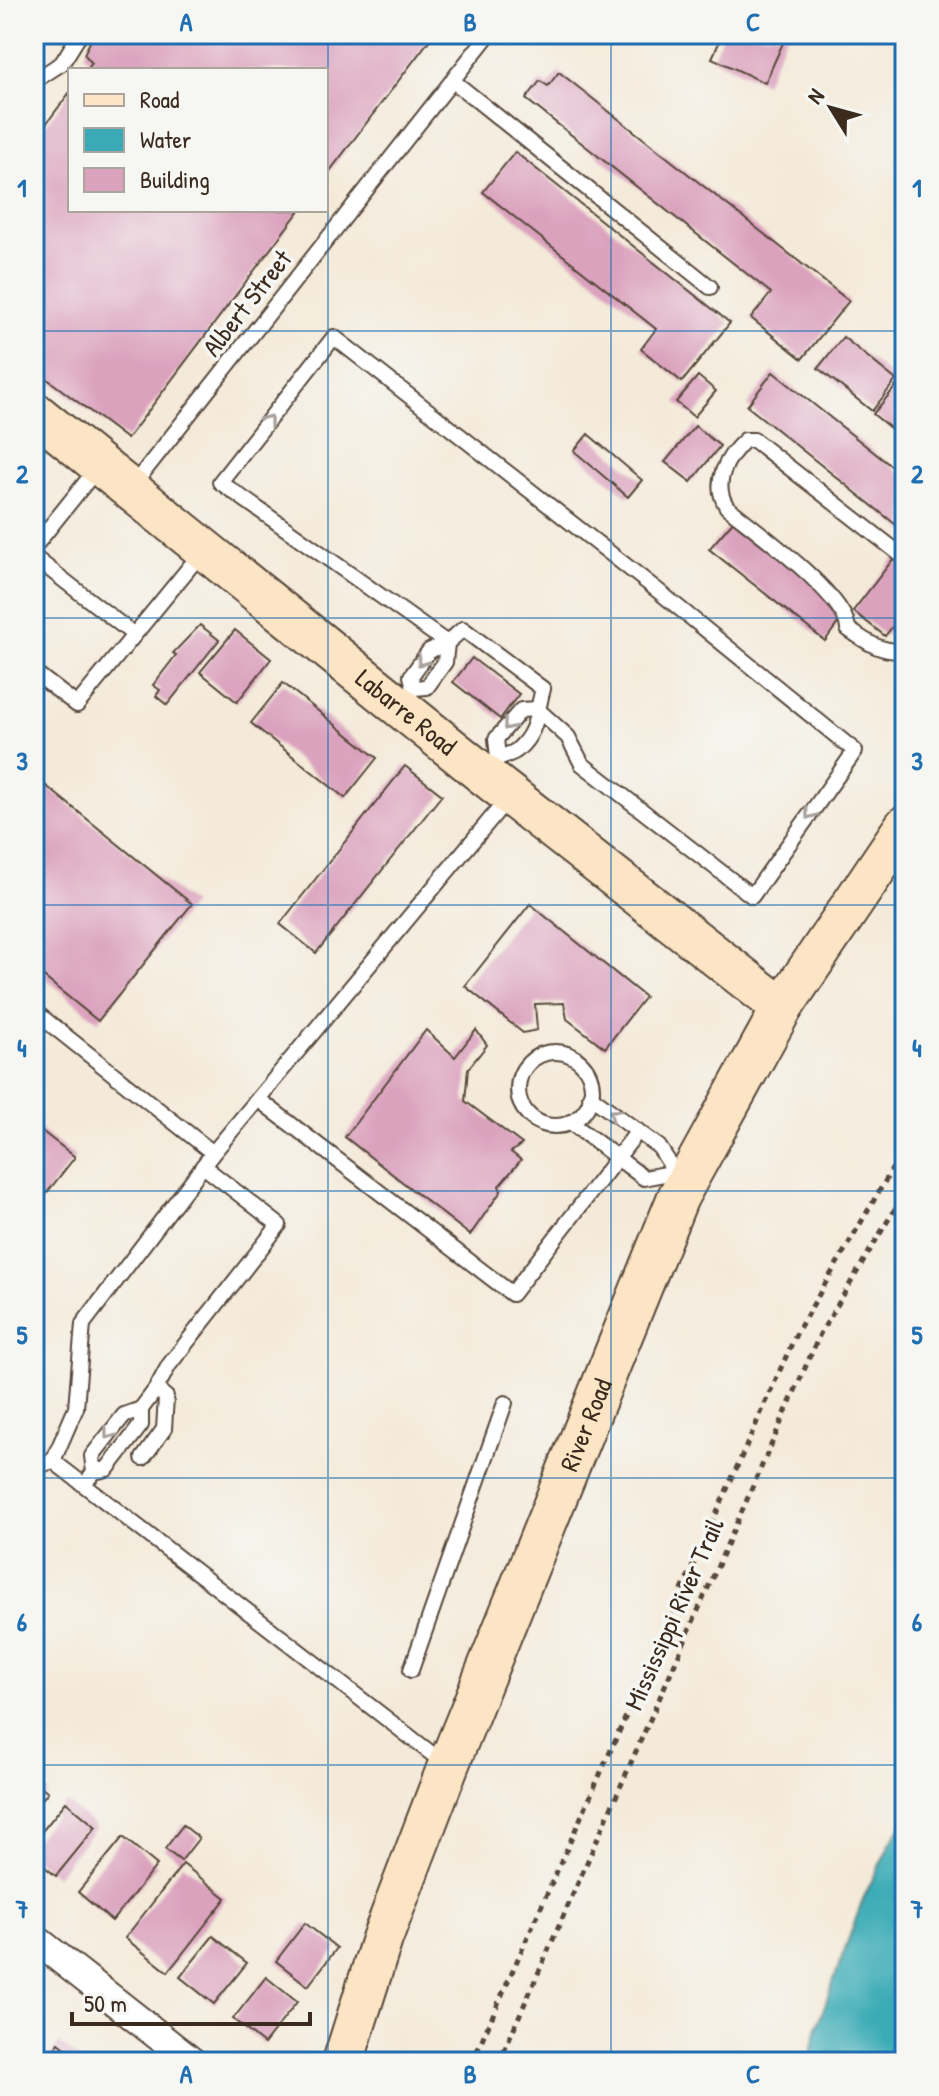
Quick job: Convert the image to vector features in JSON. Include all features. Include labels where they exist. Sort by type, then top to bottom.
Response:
[{"type":"main road","name":"Labarre Road","points":[[34,412],[205,548],[407,697],[497,775],[782,1008]]},
{"type":"main road","name":"River Road","points":[[343,2062],[382,1939],[448,1766],[672,1211],[681,1176],[782,1008],[905,826]]},
{"type":"street","points":[[34,1938],[192,2062]]},
{"type":"lane","points":[[34,81],[62,63],[80,34]]},
{"type":"lane","name":"Albert Street","points":[[131,488],[489,34]]},
{"type":"lane","points":[[453,81],[710,287]]},
{"type":"lane","points":[[447,643],[220,482],[334,337],[657,590],[855,751],[752,896],[582,764],[568,737],[537,709],[521,710],[496,739],[497,775]]},
{"type":"lane","points":[[905,558],[754,440],[745,440],[724,466],[720,486],[721,498],[727,507],[824,588],[848,619],[848,629],[873,647],[887,652],[905,651]]},
{"type":"lane","points":[[34,547],[100,464]]},
{"type":"lane","points":[[34,672],[77,705],[205,548]]},
{"type":"lane","points":[[34,557],[133,634]]},
{"type":"lane","points":[[34,1467],[53,1461],[76,1408],[83,1324],[258,1099],[537,725],[537,709],[543,689],[463,629],[447,643],[445,662],[427,687],[407,697]]},
{"type":"lane","points":[[34,1011],[213,1153]]},
{"type":"lane","points":[[544,1054],[567,1054],[586,1069],[590,1096],[583,1113],[570,1122],[549,1125],[537,1122],[520,1104],[519,1079],[533,1059],[544,1054]]},
{"type":"lane","points":[[590,1096],[659,1147],[681,1176]]},
{"type":"lane","points":[[258,1099],[512,1294],[638,1131]]},
{"type":"lane","points":[[570,1122],[644,1178],[681,1176]]},
{"type":"lane","points":[[84,1485],[94,1472],[107,1469],[141,1425],[141,1409],[175,1357],[279,1225],[203,1166]]},
{"type":"lane","points":[[143,1458],[164,1429],[166,1397],[156,1389]]},
{"type":"lane","points":[[411,1670],[505,1403]]},
{"type":"lane","points":[[53,1461],[448,1766]]},
{"type":"path","points":[[472,2062],[797,1332],[905,1147]]},
{"type":"path","name":"Mississippi River Trail","points":[[499,2062],[820,1334],[905,1192]]},
{"type":"water","points":[[905,1819],[905,2062],[808,2062],[817,2027],[863,1899]]},
{"type":"building","points":[[94,34],[434,34],[328,173],[328,68],[88,68],[92,63],[84,54]]},
{"type":"building","points":[[723,34],[787,34],[765,83],[712,58]]},
{"type":"building","points":[[559,72],[849,301],[802,359],[751,318],[771,293],[526,99],[540,81],[548,86]]},
{"type":"building","points":[[68,95],[68,212],[298,212],[127,439],[34,369],[34,140]]},
{"type":"building","points":[[515,152],[730,323],[682,382],[641,349],[656,329],[483,192]]},
{"type":"building","points":[[843,337],[896,380],[872,411],[818,368]]},
{"type":"building","points":[[773,372],[905,477],[905,532],[747,406]]},
{"type":"building","points":[[698,376],[716,391],[694,417],[676,402]]},
{"type":"building","points":[[897,385],[905,392],[905,440],[873,414]]},
{"type":"building","points":[[695,426],[720,446],[691,482],[665,462]]},
{"type":"building","points":[[588,434],[642,480],[628,497],[574,451]]},
{"type":"building","points":[[736,518],[817,585],[843,616],[825,641],[709,549]]},
{"type":"building","points":[[894,558],[905,567],[905,615],[885,636],[853,611]]},
{"type":"building","points":[[200,625],[219,640],[167,705],[156,696],[160,690],[153,685],[176,655],[173,653]]},
{"type":"building","points":[[235,630],[271,659],[237,702],[200,672]]},
{"type":"building","points":[[472,658],[519,694],[500,719],[453,682]]},
{"type":"building","points":[[283,683],[377,758],[345,798],[251,723]]},
{"type":"building","points":[[405,766],[442,795],[316,953],[280,924]]},
{"type":"building","points":[[34,776],[192,904],[98,1021],[34,969]]},
{"type":"building","points":[[530,904],[645,997],[605,1048],[567,1019],[564,1003],[535,1004],[537,1030],[523,1033],[465,986]]},
{"type":"building","points":[[426,1030],[455,1057],[476,1030],[487,1045],[468,1069],[465,1101],[522,1144],[511,1152],[521,1160],[499,1186],[501,1191],[470,1235],[345,1137]]},
{"type":"building","points":[[34,1125],[75,1157],[34,1209]]},
{"type":"building","points":[[34,1780],[48,1792],[34,1809]]},
{"type":"building","points":[[66,1802],[96,1827],[56,1876],[34,1858],[34,1841]]},
{"type":"building","points":[[183,1825],[199,1838],[181,1861],[165,1849]]},
{"type":"building","points":[[123,1837],[157,1865],[112,1921],[78,1892]]},
{"type":"building","points":[[183,1864],[226,1898],[168,1972],[125,1938]]},
{"type":"building","points":[[305,1923],[337,1948],[308,1986],[276,1961]]},
{"type":"building","points":[[213,1936],[247,1963],[214,2004],[180,1977]]},
{"type":"building","points":[[266,1977],[297,2002],[264,2044],[233,2019]]},
{"type":"building","points":[[59,2043],[83,2062],[45,2062]]}]
